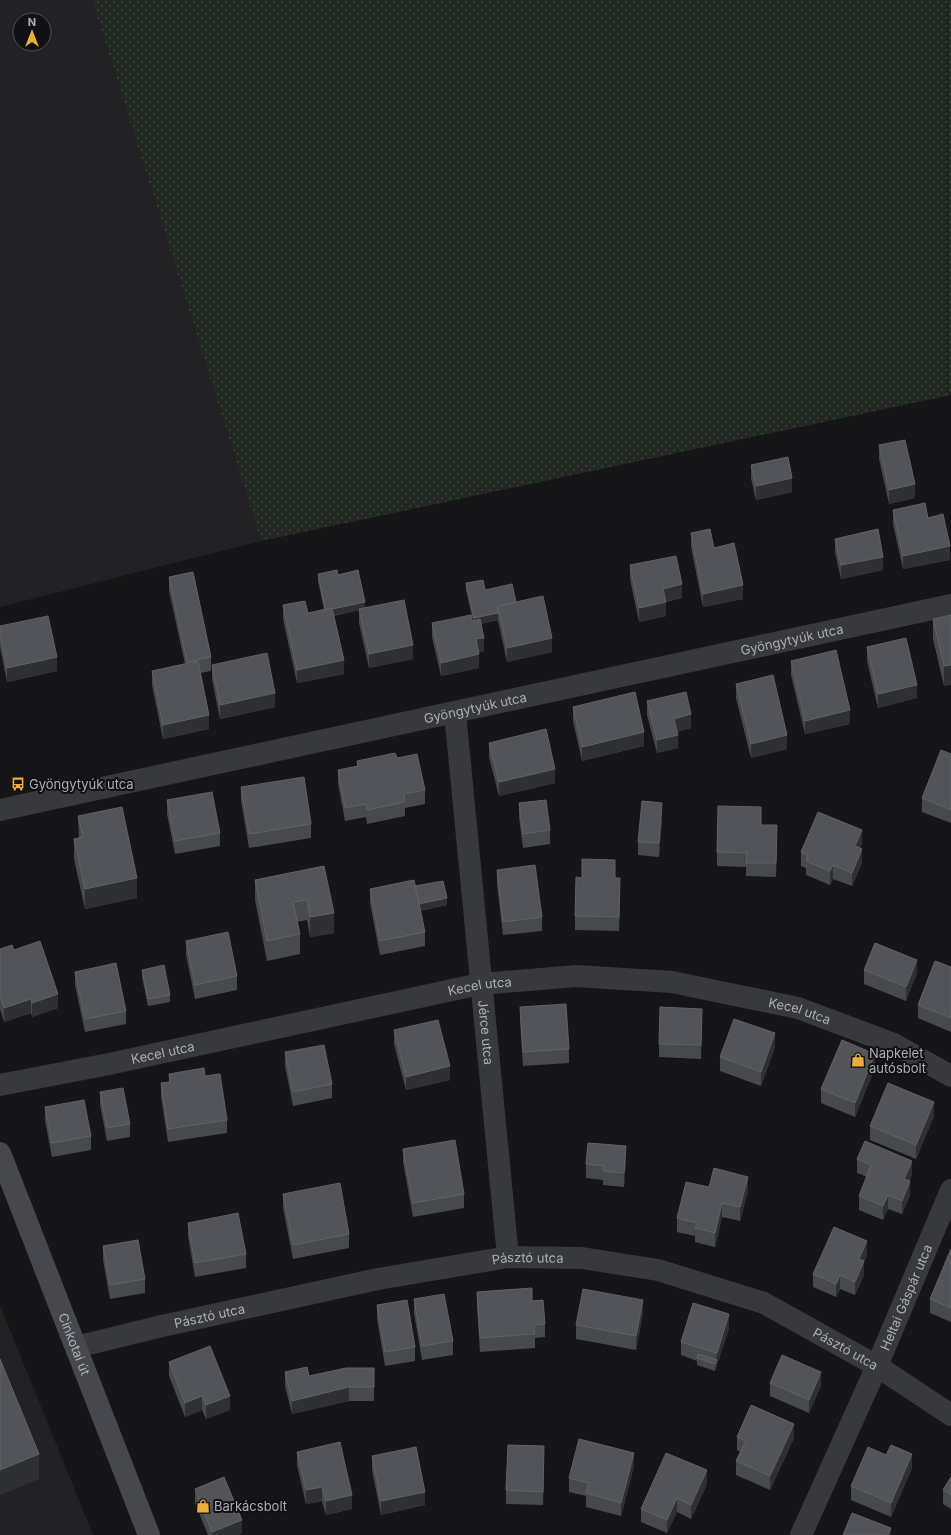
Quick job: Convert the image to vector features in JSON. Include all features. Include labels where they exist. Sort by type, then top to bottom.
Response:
[{"type":"main road","name":"Cinkotai út","points":[[0,1153],[149,1535]]},
{"type":"street","name":"Gyöngytyúk utca","points":[[0,810],[455,713],[951,604]]},
{"type":"street","name":"Jérce utca","points":[[455,713],[480,984],[508,1257]]},
{"type":"street","name":"Kecel utca","points":[[0,1085],[109,1064],[480,984],[576,976],[672,982],[798,1008],[894,1044],[951,1076]]},
{"type":"street","name":"Heltai Gáspár utca","points":[[801,1535],[877,1366],[951,1190]]},
{"type":"street","name":"Pásztó utca","points":[[76,1347],[162,1326],[378,1279],[508,1257],[582,1258],[658,1270],[764,1303],[877,1366],[951,1415]]},
{"type":"shaded area","points":[[0,0],[92,0],[261,541],[0,607]]},
{"type":"shaded area","points":[[92,0],[951,0],[951,395],[261,541]]},
{"type":"shaded area","points":[[0,1305],[93,1535],[0,1535]]},
{"type":"building","points":[[905,440],[915,484],[889,490],[879,445]]},
{"type":"building","points":[[788,457],[792,478],[756,486],[751,465]]},
{"type":"building","points":[[925,503],[928,518],[943,514],[950,546],[903,556],[893,510]]},
{"type":"building","points":[[710,529],[714,548],[734,543],[743,585],[703,594],[691,533]]},
{"type":"building","points":[[878,529],[883,557],[841,565],[835,539]]},
{"type":"building","points":[[676,556],[682,584],[663,589],[666,602],[639,608],[630,565]]},
{"type":"building","points":[[337,570],[338,575],[358,570],[365,602],[332,609],[325,609],[318,574]]},
{"type":"building","points":[[193,572],[211,657],[187,662],[169,577]]},
{"type":"building","points":[[483,580],[485,590],[512,584],[516,602],[498,606],[498,613],[474,618],[466,583]]},
{"type":"building","points":[[543,596],[552,638],[507,648],[498,606]]},
{"type":"building","points":[[404,600],[413,645],[369,654],[359,609]]},
{"type":"building","points":[[305,601],[308,613],[332,608],[344,660],[297,670],[283,605]]},
{"type":"building","points":[[471,615],[472,621],[480,619],[484,638],[476,639],[479,654],[441,663],[432,623]]},
{"type":"building","points":[[951,615],[951,665],[944,666],[933,619]]},
{"type":"building","points":[[48,616],[57,657],[7,668],[0,626]]},
{"type":"building","points":[[906,638],[917,685],[878,694],[867,647]]},
{"type":"building","points":[[836,650],[850,710],[805,721],[791,661]]},
{"type":"building","points":[[267,653],[275,693],[220,705],[212,665]]},
{"type":"building","points":[[198,661],[209,715],[163,725],[152,671]]},
{"type":"building","points":[[773,675],[787,735],[751,744],[736,684]]},
{"type":"building","points":[[635,692],[644,732],[582,747],[573,707]]},
{"type":"building","points":[[686,692],[691,714],[674,719],[678,735],[657,740],[647,701]]},
{"type":"building","points":[[546,729],[555,769],[499,782],[489,743]]},
{"type":"building","points":[[941,750],[951,754],[951,810],[922,798]]},
{"type":"building","points":[[395,753],[397,758],[417,754],[425,790],[404,794],[405,802],[367,810],[366,804],[345,808],[338,770],[358,766],[357,761]]},
{"type":"building","points":[[304,777],[311,824],[249,834],[241,787]]},
{"type":"building","points":[[212,792],[220,833],[175,841],[167,800]]},
{"type":"building","points":[[546,800],[550,830],[523,834],[519,803]]},
{"type":"building","points":[[642,801],[662,803],[659,843],[638,842]]},
{"type":"building","points":[[718,806],[761,807],[761,825],[777,825],[776,863],[746,863],[747,853],[717,852]]},
{"type":"building","points":[[122,807],[137,878],[85,889],[74,839],[83,837],[78,816]]},
{"type":"building","points":[[818,812],[862,830],[855,846],[862,849],[852,873],[833,865],[830,871],[806,861],[808,855],[801,852]]},
{"type":"building","points":[[582,859],[615,860],[615,878],[620,878],[619,917],[575,916],[576,877],[582,878]]},
{"type":"building","points":[[535,865],[542,917],[503,922],[497,870]]},
{"type":"building","points":[[324,866],[334,913],[310,917],[307,900],[293,902],[300,934],[267,941],[255,880]]},
{"type":"building","points":[[414,880],[425,932],[380,941],[370,889]]},
{"type":"building","points":[[443,881],[447,898],[419,904],[415,886]]},
{"type":"building","points":[[228,932],[237,976],[195,985],[186,941]]},
{"type":"building","points":[[40,941],[58,994],[32,1003],[31,999],[4,1008],[0,995],[0,949],[12,945],[14,950]]},
{"type":"building","points":[[875,943],[917,960],[906,987],[864,970]]},
{"type":"building","points":[[935,961],[951,967],[951,1018],[918,1005]]},
{"type":"building","points":[[116,963],[126,1011],[85,1019],[75,972]]},
{"type":"building","points":[[164,965],[170,995],[148,999],[142,970]]},
{"type":"building","points":[[566,1004],[569,1049],[523,1052],[520,1007]]},
{"type":"building","points":[[660,1007],[702,1009],[701,1045],[659,1044]]},
{"type":"building","points":[[734,1019],[775,1033],[761,1072],[720,1057]]},
{"type":"building","points":[[438,1020],[450,1066],[406,1077],[394,1030]]},
{"type":"building","points":[[842,1040],[875,1054],[855,1103],[821,1089]]},
{"type":"building","points":[[324,1045],[332,1084],[293,1092],[285,1052]]},
{"type":"building","points":[[204,1068],[205,1076],[220,1074],[227,1120],[168,1129],[161,1083],[170,1082],[169,1074]]},
{"type":"building","points":[[888,1083],[934,1102],[916,1145],[870,1126]]},
{"type":"building","points":[[123,1088],[130,1124],[107,1128],[100,1092]]},
{"type":"building","points":[[84,1100],[91,1136],[52,1143],[45,1107]]},
{"type":"building","points":[[455,1140],[464,1194],[413,1203],[403,1149]]},
{"type":"building","points":[[865,1141],[912,1161],[904,1179],[910,1181],[902,1201],[888,1195],[883,1206],[859,1196],[871,1165],[857,1159]]},
{"type":"building","points":[[588,1143],[626,1146],[624,1173],[603,1171],[604,1166],[586,1164]]},
{"type":"building","points":[[714,1168],[748,1177],[740,1207],[722,1203],[715,1233],[695,1228],[697,1223],[677,1218],[686,1182],[709,1187]]},
{"type":"building","points":[[340,1183],[349,1234],[293,1245],[283,1194]]},
{"type":"building","points":[[238,1213],[246,1254],[195,1263],[188,1223]]},
{"type":"building","points":[[834,1227],[867,1241],[859,1259],[864,1261],[855,1282],[840,1275],[836,1284],[813,1274]]},
{"type":"building","points":[[138,1240],[145,1279],[110,1285],[103,1246]]},
{"type":"building","points":[[951,1249],[951,1308],[930,1299]]},
{"type":"building","points":[[532,1288],[532,1301],[543,1300],[545,1324],[534,1325],[535,1334],[480,1338],[477,1292]]},
{"type":"building","points":[[583,1289],[643,1300],[636,1336],[576,1325]]},
{"type":"building","points":[[444,1294],[453,1341],[422,1346],[414,1299]]},
{"type":"building","points":[[407,1300],[415,1347],[385,1352],[377,1305]]},
{"type":"building","points":[[693,1303],[729,1314],[717,1353],[681,1342]]},
{"type":"building","points":[[210,1346],[230,1396],[206,1405],[202,1396],[185,1403],[169,1362]]},
{"type":"building","points":[[698,1354],[717,1360],[715,1364],[697,1358]]},
{"type":"building","points":[[782,1355],[821,1372],[809,1400],[770,1383]]},
{"type":"building","points":[[0,1359],[39,1454],[0,1470]]},
{"type":"building","points":[[307,1367],[309,1376],[346,1368],[374,1368],[374,1387],[349,1387],[292,1401],[285,1372]]},
{"type":"building","points":[[751,1405],[794,1424],[770,1476],[736,1461],[746,1441],[737,1437]]},
{"type":"building","points":[[579,1439],[634,1453],[621,1503],[586,1493],[589,1483],[569,1478]]},
{"type":"building","points":[[340,1442],[352,1495],[326,1501],[322,1487],[306,1490],[297,1452]]},
{"type":"building","points":[[508,1445],[544,1446],[543,1492],[506,1490]]},
{"type":"building","points":[[891,1445],[912,1454],[891,1503],[851,1486],[868,1447],[886,1455]]},
{"type":"building","points":[[416,1447],[425,1492],[381,1501],[372,1456]]},
{"type":"building","points":[[666,1453],[707,1470],[691,1505],[677,1498],[667,1520],[641,1509]]},
{"type":"building","points":[[224,1477],[242,1520],[212,1532],[195,1489]]},
{"type":"building","points":[[951,1477],[951,1495],[943,1490]]},
{"type":"building","points":[[852,1513],[891,1528],[888,1535],[843,1535]]},
{"type":"place","name":"Gyöngytyúk utca","points":[[18,784]]},
{"type":"place","name":"Napkelet autósbolt","points":[[858,1060]]},
{"type":"place","name":"Barkácsbolt","points":[[203,1506]]}]
